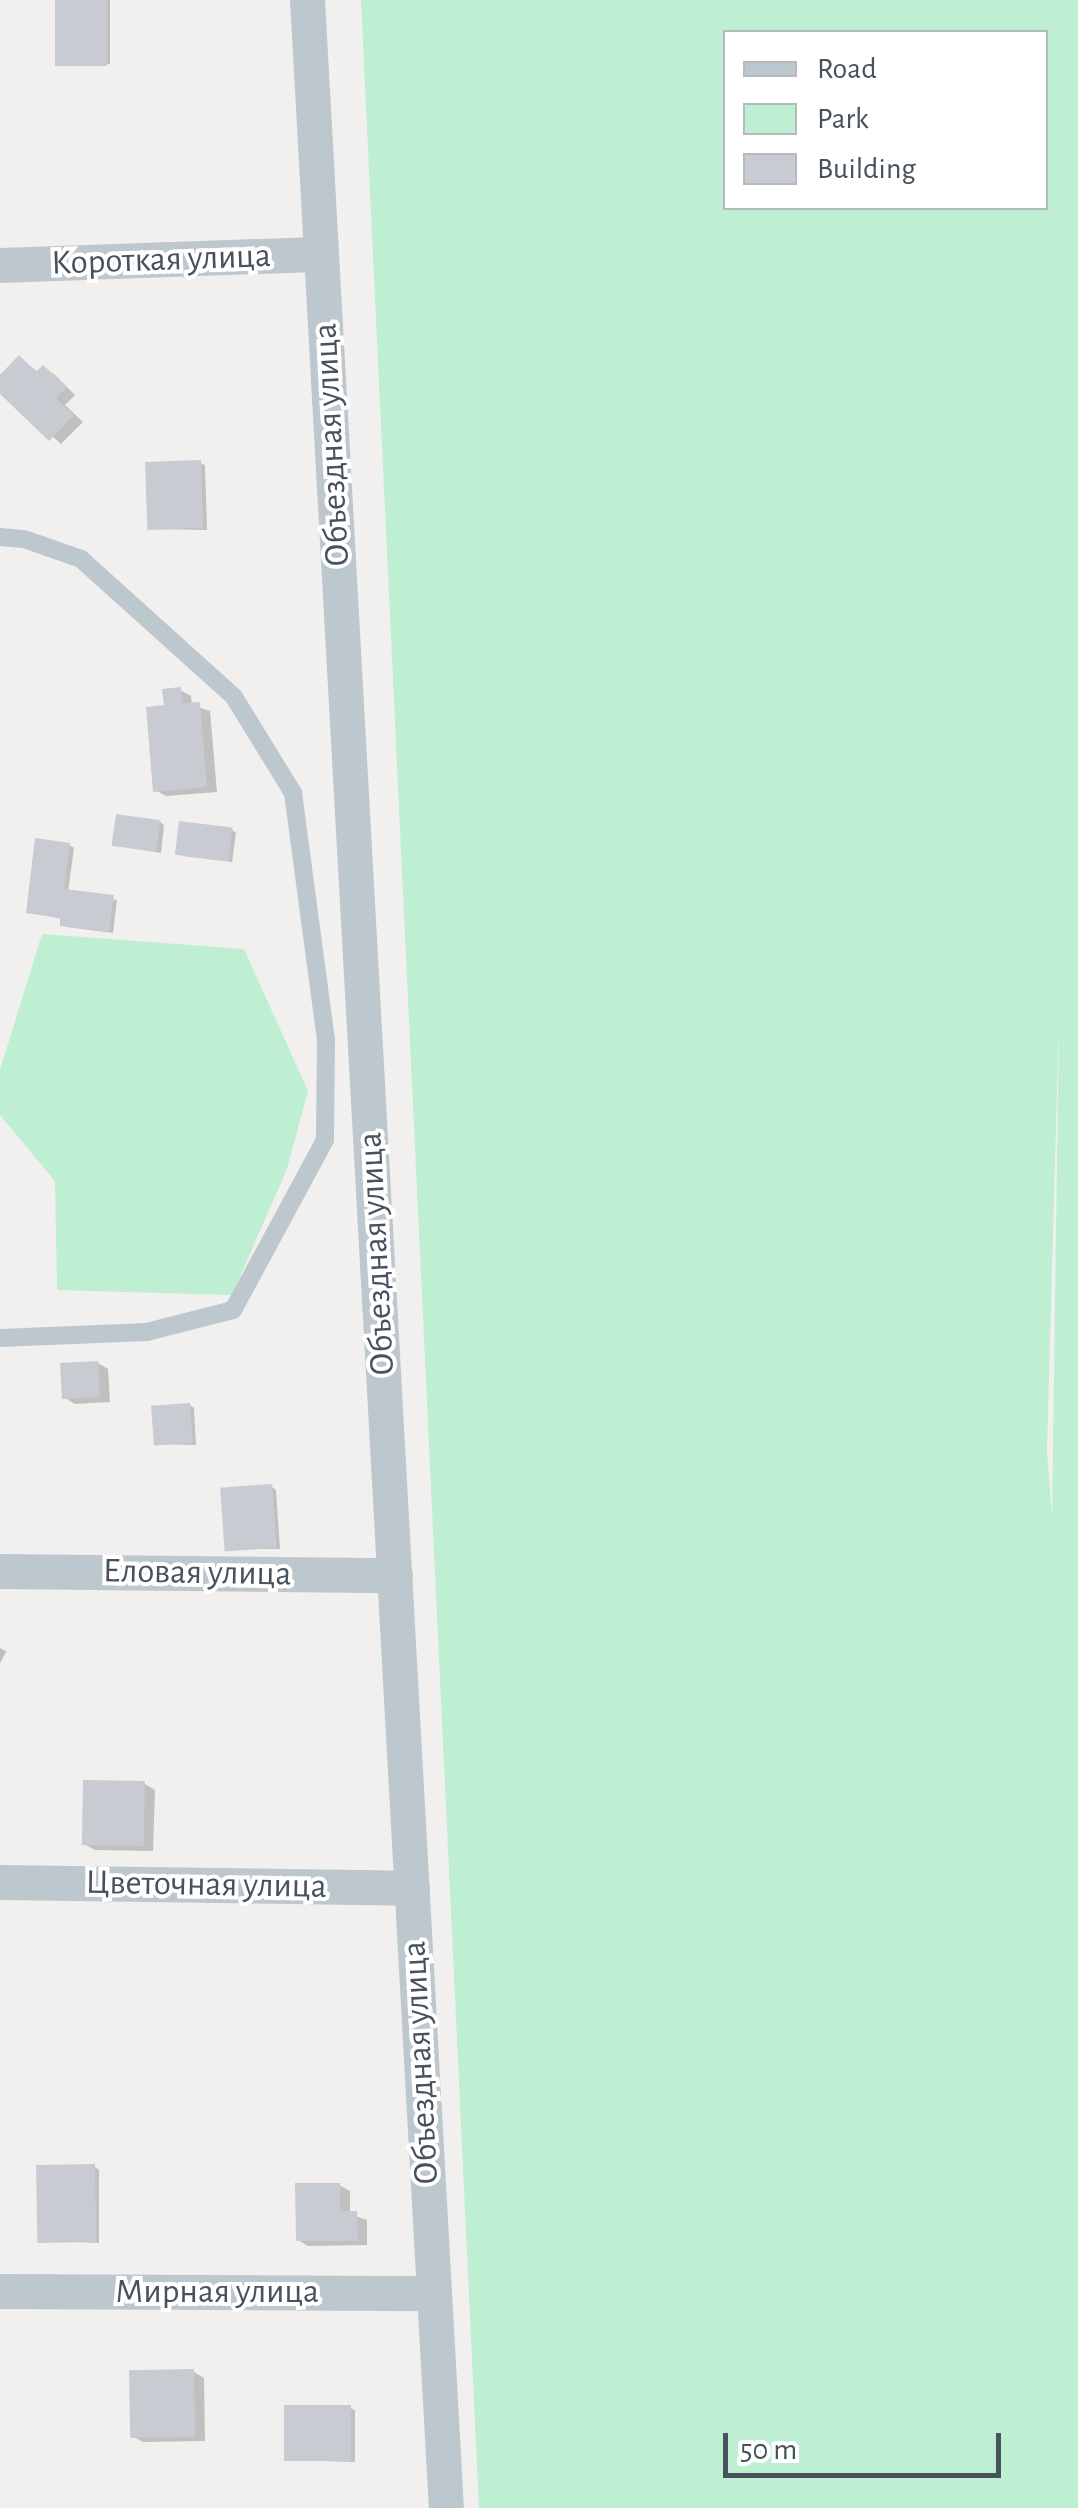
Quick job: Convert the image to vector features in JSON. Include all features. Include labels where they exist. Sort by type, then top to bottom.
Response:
[{"type":"street","name":"Объездная улица","points":[[307,0],[446,2508]]},
{"type":"street","name":"Короткая улица","points":[[0,266],[321,254]]},
{"type":"street","name":"Еловая улица","points":[[0,1571],[395,1575]]},
{"type":"street","name":"Цветочная улица","points":[[0,1882],[412,1888]]},
{"type":"street","name":"Мирная улица","points":[[0,2291],[434,2293]]},
{"type":"lane","points":[[0,537],[24,539],[81,559],[234,698],[294,793],[326,1040],[325,1140],[233,1310],[147,1332],[0,1338]]},
{"type":"green space","points":[[361,0],[1078,0],[1078,2508],[479,2508]],"holes":[[[1059,1018],[1052,1517],[1047,1450]]]},
{"type":"green space","points":[[42,934],[244,949],[308,1091],[287,1169],[232,1295],[57,1290],[55,1181],[0,1115],[0,1070]]},
{"type":"building","points":[[55,0],[107,0],[107,66],[55,66]]},
{"type":"building","points":[[19,355],[36,372],[43,365],[67,387],[56,398],[74,415],[49,441],[0,394],[0,375]]},
{"type":"building","points":[[201,460],[203,528],[147,530],[145,462]]},
{"type":"building","points":[[181,687],[182,703],[200,702],[207,787],[153,792],[146,707],[164,705],[162,689]]},
{"type":"building","points":[[116,814],[161,820],[156,852],[112,846]]},
{"type":"building","points":[[179,821],[233,828],[228,861],[175,855]]},
{"type":"building","points":[[35,838],[70,843],[64,889],[114,895],[109,932],[60,926],[60,918],[26,913]]},
{"type":"building","points":[[98,1361],[100,1397],[62,1399],[60,1363]]},
{"type":"building","points":[[190,1403],[193,1443],[154,1446],[151,1406]]},
{"type":"building","points":[[272,1484],[276,1548],[225,1551],[220,1488]]},
{"type":"building","points":[[83,1780],[145,1781],[144,1846],[82,1845]]},
{"type":"building","points":[[95,2164],[96,2242],[37,2243],[36,2165]]},
{"type":"building","points":[[295,2183],[340,2183],[340,2211],[357,2211],[358,2241],[296,2241]]},
{"type":"building","points":[[194,2369],[195,2437],[130,2438],[129,2370]]},
{"type":"building","points":[[284,2405],[351,2405],[351,2461],[284,2461]]}]
